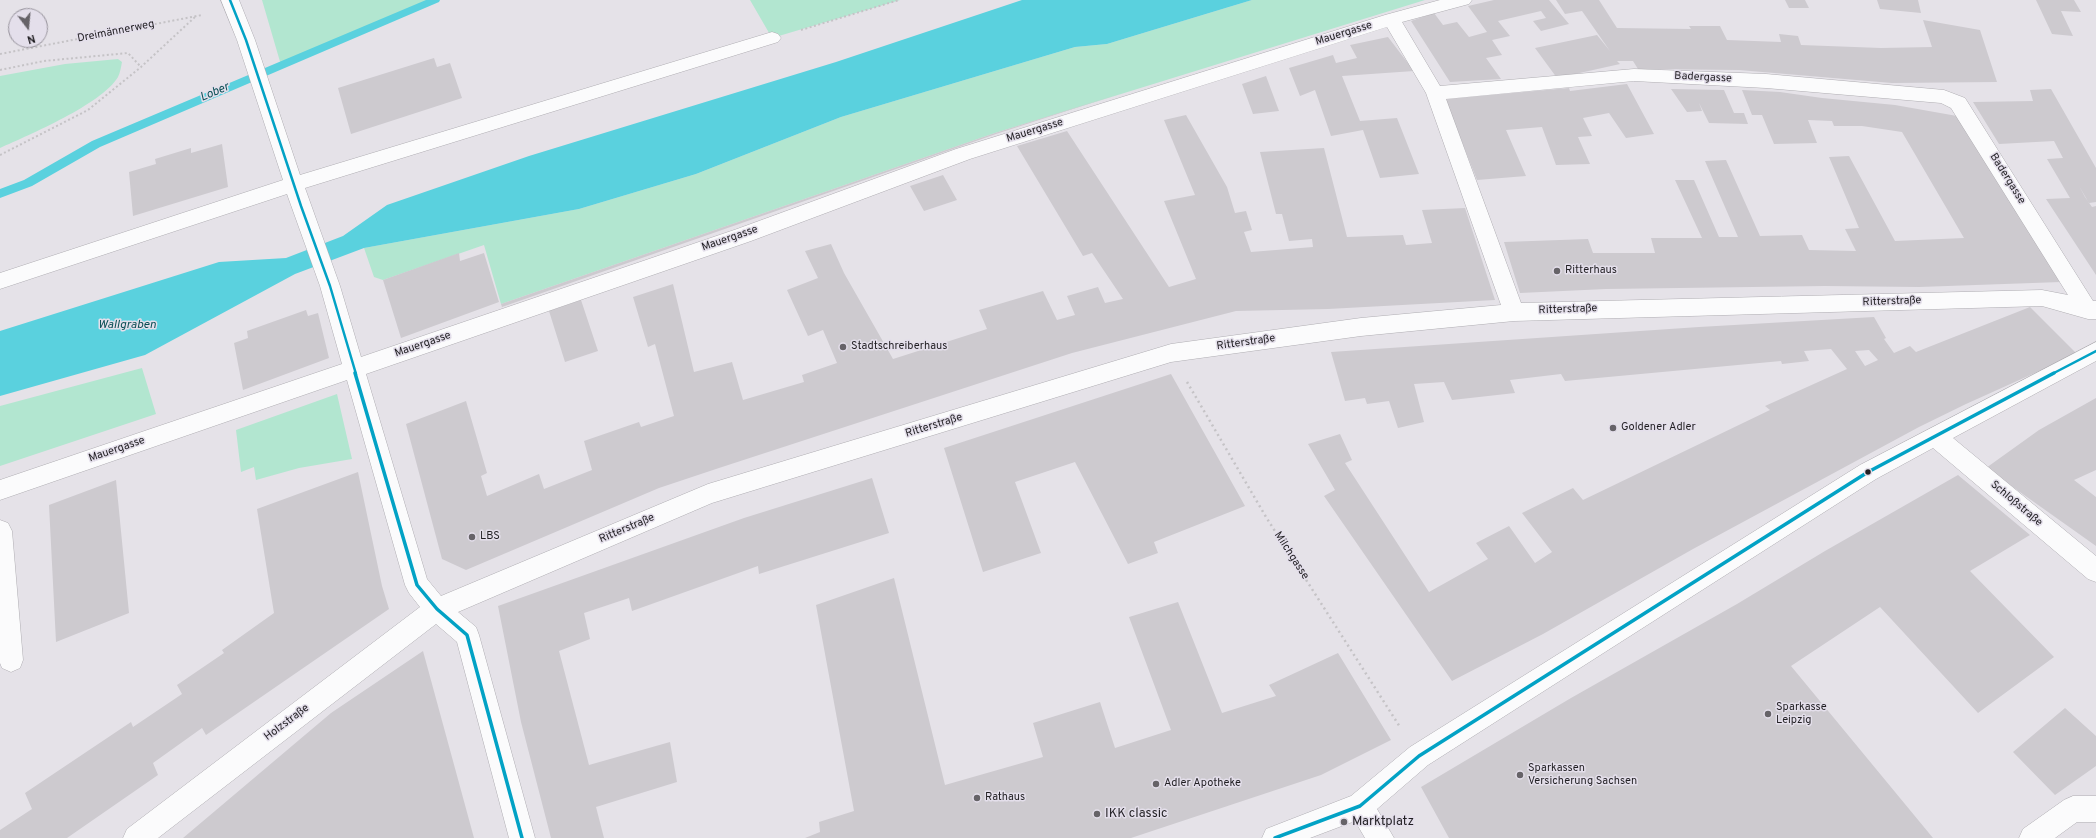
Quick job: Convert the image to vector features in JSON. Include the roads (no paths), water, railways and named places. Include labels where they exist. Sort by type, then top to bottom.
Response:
[{"type":"street","name":"Mauergasse","points":[[0,490],[354,370],[744,235],[963,154],[1391,19],[1463,0]]},
{"type":"street","points":[[231,3],[267,100],[301,206],[330,286],[417,584],[437,609],[467,635],[522,838]]},
{"type":"street","points":[[1391,19],[1435,93],[1514,312]]},
{"type":"street","points":[[0,281],[295,184],[772,38]]},
{"type":"street","name":"Badergasse","points":[[1435,93],[1634,75],[1766,81],[1944,97],[1958,104],[1966,113],[2092,310]]},
{"type":"street","name":"Ritterstraße","points":[[437,609],[708,494],[1170,353],[1361,328],[1514,312],[2042,298],[2092,310]]},
{"type":"street","points":[[1275,838],[1360,806],[1419,756],[1868,472],[2096,351]]},
{"type":"street","name":"Schloßstraße","points":[[1936,437],[2096,571]]},
{"type":"street","points":[[0,531],[12,660]]},
{"type":"street","name":"Holzstraße","points":[[136,838],[437,609]]},
{"type":"street","points":[[1360,806],[1381,838]]},
{"type":"street","points":[[2032,838],[2073,809],[2096,809]]},
{"type":"water","name":"Wallgraben","points":[[1022,0],[1252,0],[1107,44],[1075,47],[841,117],[696,174],[579,209],[364,248],[295,274],[145,355],[0,396],[0,331],[219,262],[286,258],[343,236],[387,205],[529,156],[836,62]]},
{"type":"waterway","name":"Lober","points":[[0,194],[28,183],[96,144],[435,0]]},
{"type":"place","name":"Ritterhaus","points":[[1557,271]]},
{"type":"place","name":"Stadtschreiberhaus","points":[[843,347]]},
{"type":"place","name":"Goldener Adler","points":[[1613,428]]},
{"type":"place","name":"LBS","points":[[472,537]]},
{"type":"place","name":"Sparkasse Leipzig","points":[[1768,714]]},
{"type":"place","name":"Sparkassen Versicherung Sachsen","points":[[1520,775]]},
{"type":"place","name":"Adler Apotheke","points":[[1156,784]]},
{"type":"place","name":"Rathaus","points":[[977,798]]},
{"type":"place","name":"IKK classic","points":[[1097,814]]},
{"type":"place","name":"Marktplatz","points":[[1344,822]]}]
